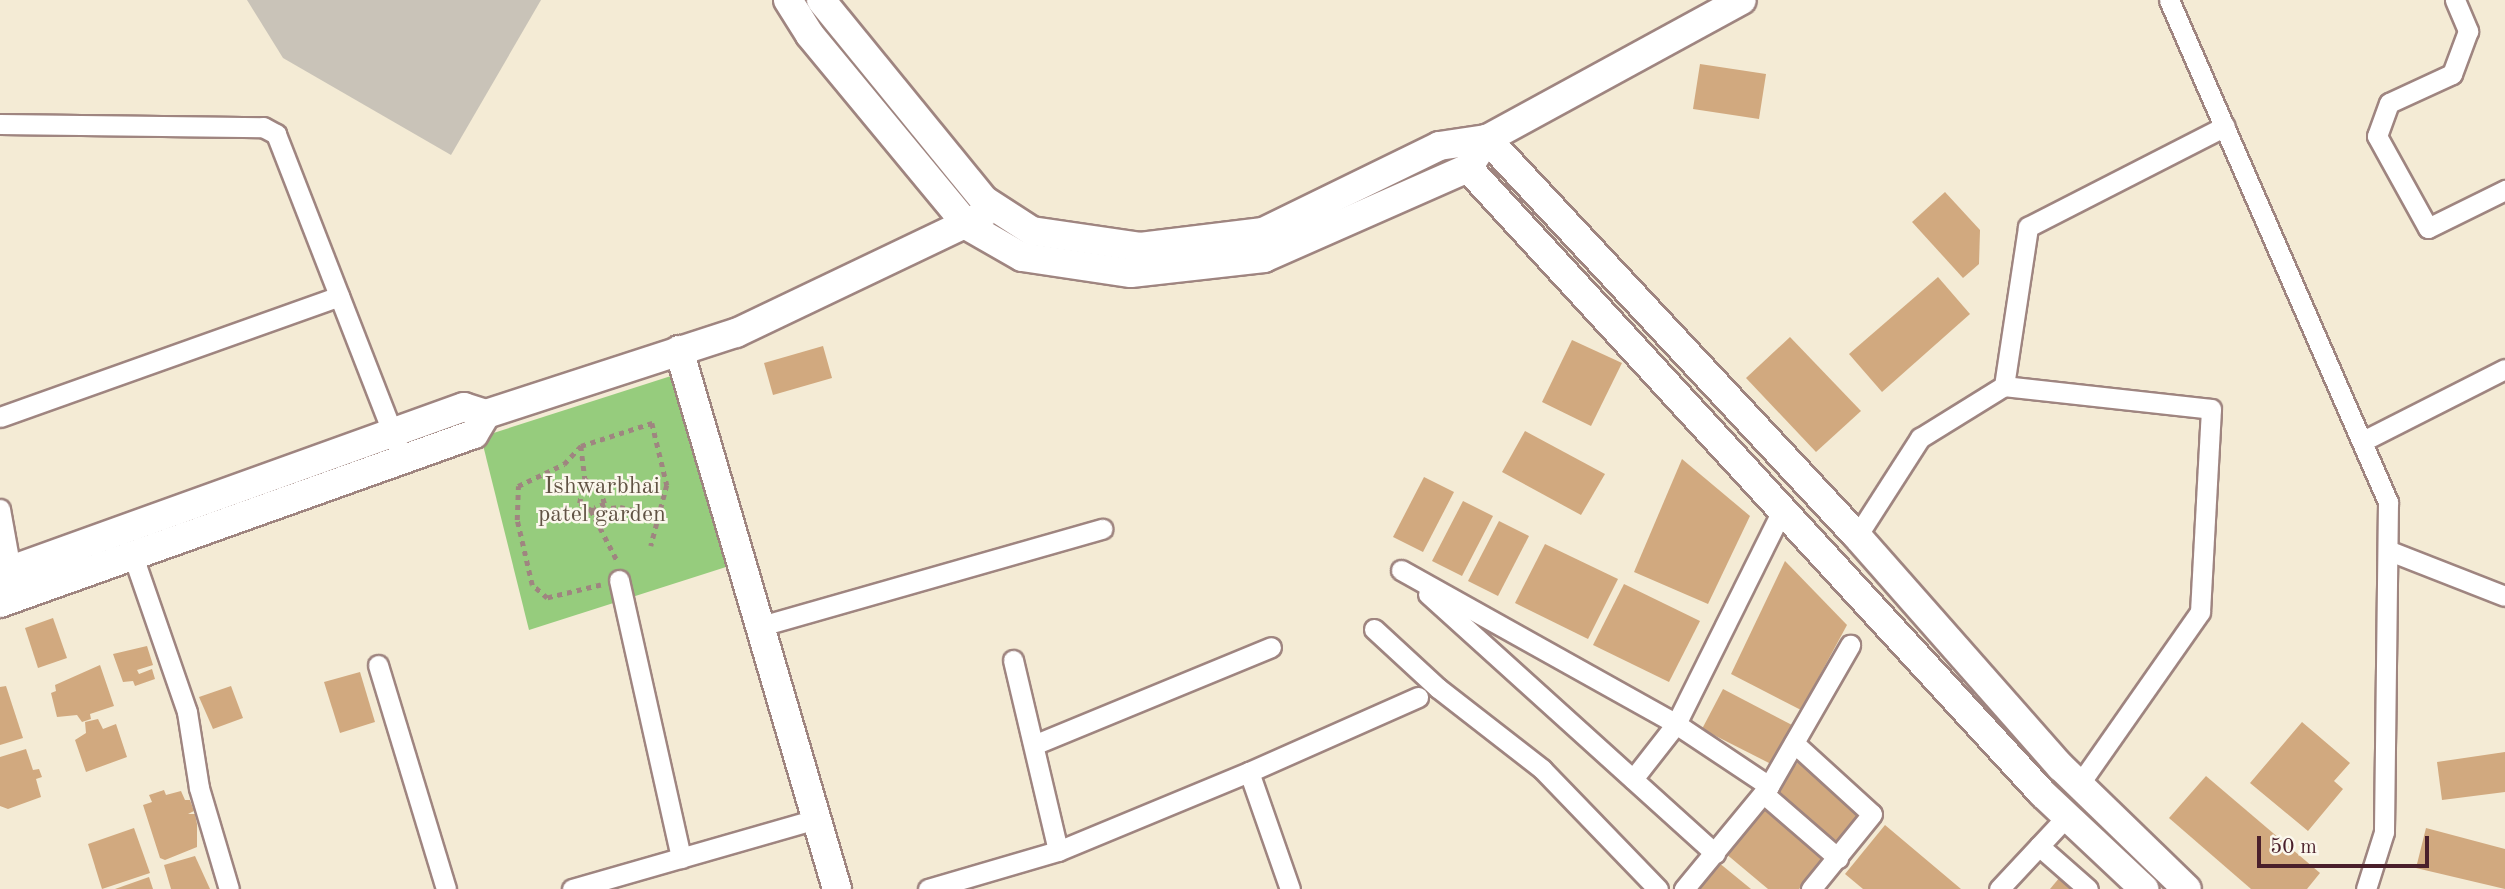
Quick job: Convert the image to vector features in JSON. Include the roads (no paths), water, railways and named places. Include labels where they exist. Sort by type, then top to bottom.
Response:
[{"type":"street","points":[[788,0],[810,35],[968,226],[1022,257],[1131,273],[1264,258],[1468,168],[1488,139]]},
{"type":"street","points":[[821,0],[984,200],[1032,231],[1140,247],[1262,232],[1439,146],[1488,139],[1742,0]]},
{"type":"street","points":[[2169,0],[2388,502],[2390,551],[2384,832],[2366,889]]},
{"type":"street","points":[[2455,0],[2468,31],[2452,74],[2389,103],[2377,136],[2428,228],[2505,190]]},
{"type":"street","points":[[0,124],[263,127],[276,134],[286,152],[402,457]]},
{"type":"street","points":[[2004,386],[2028,227],[2225,126]]},
{"type":"street","points":[[1488,139],[1857,536],[2079,785],[2188,889]]},
{"type":"street","points":[[1468,168],[2067,816],[2144,889]]},
{"type":"street","points":[[0,509],[6,572],[464,407],[486,414],[736,333],[968,226],[994,207]]},
{"type":"street","points":[[0,417],[339,296]]},
{"type":"street","points":[[679,350],[837,889]]},
{"type":"street","points":[[2363,441],[2505,369]]},
{"type":"street","points":[[1857,536],[1920,438],[2004,386],[2211,409],[2200,612],[2079,785]]},
{"type":"street","points":[[0,603],[132,553],[474,434],[486,414]]},
{"type":"street","points":[[1633,779],[1676,724],[1782,510]]},
{"type":"street","points":[[761,625],[1102,530]]},
{"type":"street","points":[[2390,551],[2505,596]]},
{"type":"street","points":[[132,553],[187,712],[199,788],[229,889]]},
{"type":"street","points":[[1715,853],[1401,570],[1676,724],[1766,790],[1838,858]]},
{"type":"street","points":[[619,580],[681,858]]},
{"type":"street","points":[[1374,629],[1437,688],[1542,769],[1658,889]]},
{"type":"street","points":[[1684,889],[1766,790],[1850,645]]},
{"type":"street","points":[[1036,744],[1271,648]]},
{"type":"street","points":[[1013,660],[1036,744],[1058,851]]},
{"type":"street","points":[[378,665],[446,889]]},
{"type":"street","points":[[928,889],[1058,851],[1250,772],[1418,697]]},
{"type":"street","points":[[1794,743],[1872,814],[1811,889]]},
{"type":"street","points":[[1250,772],[1290,889]]},
{"type":"street","points":[[1999,889],[2067,816]]},
{"type":"street","points":[[572,889],[816,819]]},
{"type":"street","points":[[2039,846],[2088,889]]},
{"type":"park label","name":"Ishwarbhai patel garden","points":[[602,502]]}]
